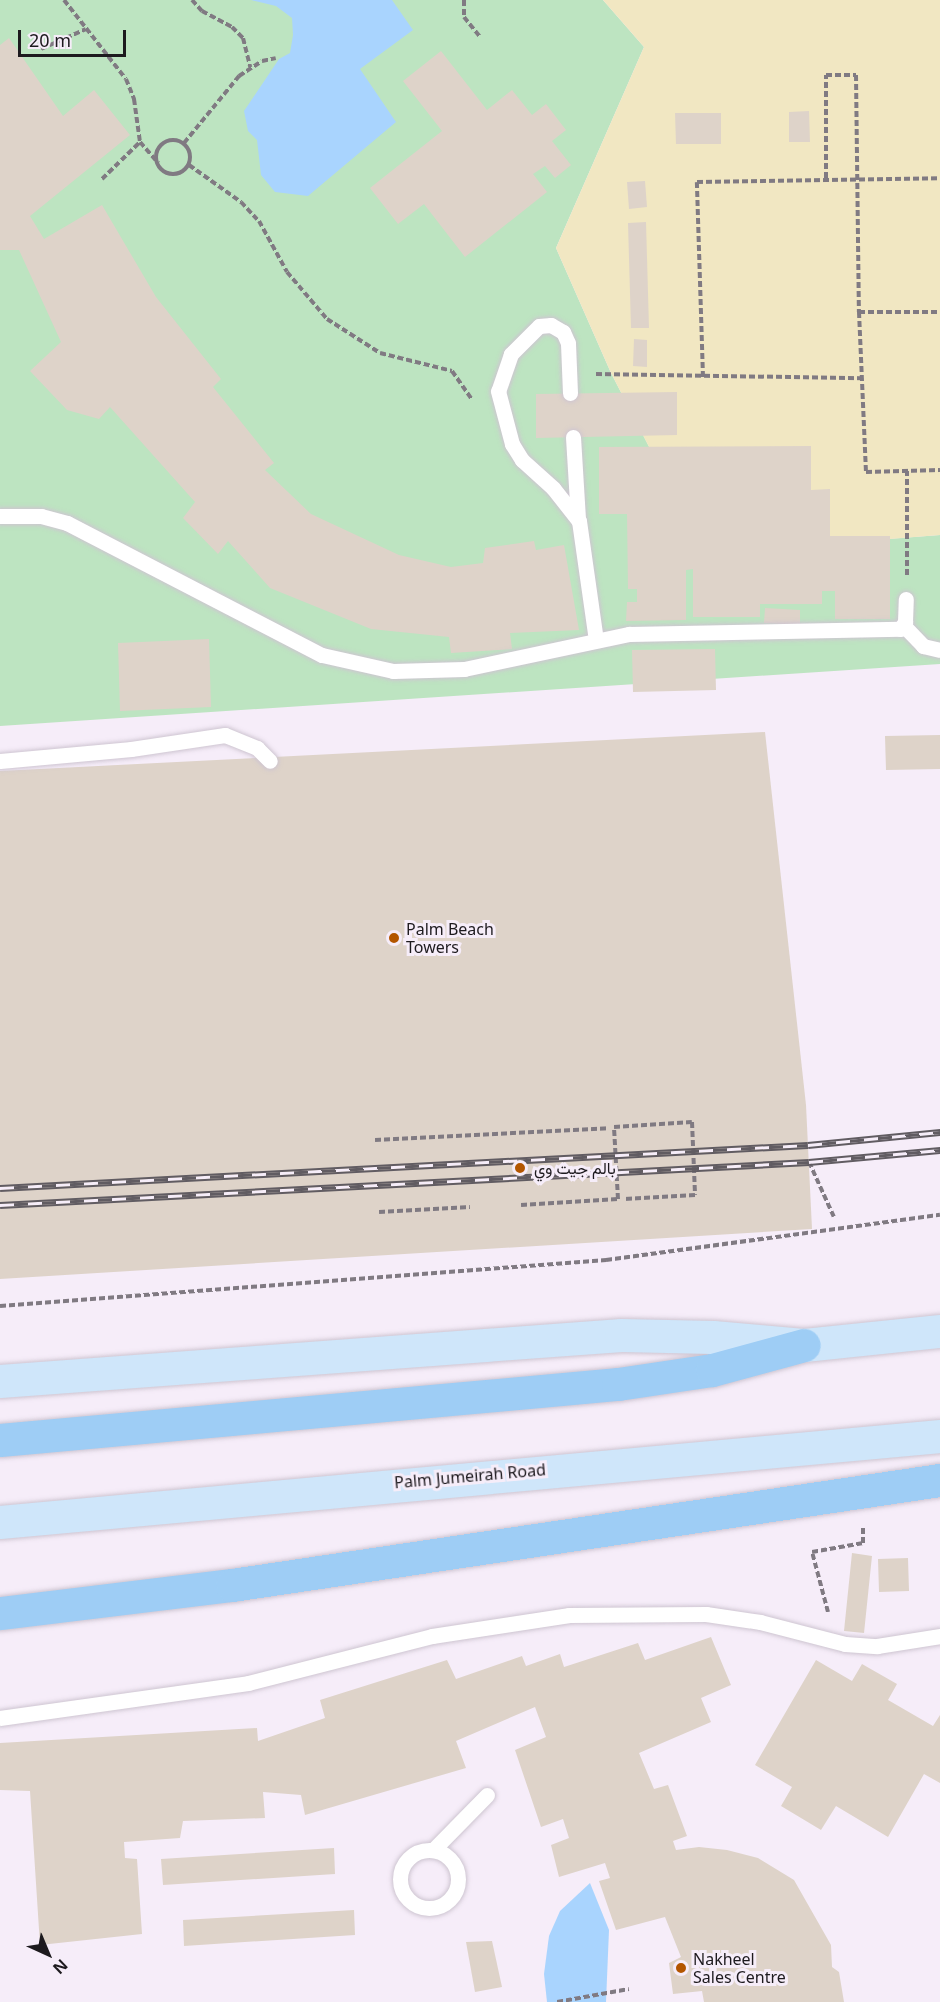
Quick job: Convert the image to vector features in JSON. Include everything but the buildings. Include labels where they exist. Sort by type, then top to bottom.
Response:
[{"type":"main road","points":[[0,1440],[630,1382],[712,1370],[804,1345],[940,1331]]},
{"type":"main road","points":[[0,1381],[621,1335],[713,1336],[804,1345]]},
{"type":"main road","name":"Palm Jumeirah Road","points":[[0,1522],[940,1436]]},
{"type":"main road","points":[[0,1613],[254,1582],[940,1480]]},
{"type":"lane","points":[[570,393],[568,343],[563,332],[551,325],[539,326],[512,354],[502,372],[498,391],[502,412],[522,460],[553,488],[579,521]]},
{"type":"lane","points":[[573,437],[579,521],[596,640]]},
{"type":"lane","points":[[0,516],[41,516],[67,523],[290,640],[357,665],[393,671],[464,669],[596,640],[646,633],[904,626]]},
{"type":"lane","points":[[906,599],[904,626],[923,646],[940,650]]},
{"type":"lane","points":[[0,761],[120,750],[225,735],[258,748],[270,761]]},
{"type":"lane","points":[[0,1718],[248,1683],[432,1636],[568,1615],[706,1614],[760,1622],[836,1643],[877,1646],[940,1636]]},
{"type":"lane","points":[[434,1850],[487,1795]]},
{"type":"path","points":[[64,0],[126,79],[134,99],[140,142],[158,163],[169,173],[183,171],[189,165],[189,150],[184,143],[173,140],[162,144],[156,155],[158,163]]},
{"type":"path","points":[[192,0],[243,38],[250,67]]},
{"type":"path","points":[[464,0],[464,17],[480,38]]},
{"type":"path","points":[[42,49],[86,29]]},
{"type":"path","points":[[184,143],[219,97],[250,67],[276,58]]},
{"type":"path","points":[[826,178],[826,75],[856,75],[859,312],[866,472],[940,470]]},
{"type":"path","points":[[102,179],[140,142]]},
{"type":"path","points":[[189,165],[247,208],[287,272],[327,319],[380,353],[452,371],[475,404],[485,410],[502,412]]},
{"type":"path","points":[[703,376],[697,182],[857,177],[940,178]]},
{"type":"path","points":[[859,312],[940,312]]},
{"type":"path","points":[[569,373],[862,378]]},
{"type":"path","points":[[906,599],[907,471]]},
{"type":"path","points":[[521,1205],[618,1199],[614,1127],[692,1122],[695,1195],[624,1199]]},
{"type":"path","points":[[375,1140],[609,1128]]},
{"type":"path","points":[[809,1162],[834,1217]]},
{"type":"path","points":[[379,1212],[470,1207]]},
{"type":"path","points":[[0,1306],[606,1260],[940,1215]]},
{"type":"path","points":[[836,1643],[812,1552],[863,1543],[862,1517]]},
{"type":"path","points":[[557,2002],[613,1990],[629,1989]]},
{"type":"green space","points":[[0,0],[603,0],[644,47],[556,248],[611,373],[704,553],[940,535],[940,664],[0,726]]},
{"type":"sand","points":[[603,0],[940,0],[940,535],[704,554],[611,373],[556,248],[644,47]]},
{"type":"water","points":[[251,0],[392,0],[413,30],[360,69],[396,122],[308,196],[275,192],[261,175],[257,140],[248,131],[244,111],[279,59],[290,53],[293,35],[292,18],[276,6]]},
{"type":"water","points":[[590,1883],[609,1930],[606,2002],[547,2002],[544,1974],[549,1936],[560,1911]]},
{"type":"railway","points":[[0,1188],[808,1145],[940,1132]]},
{"type":"railway","points":[[0,1205],[809,1162],[940,1150]]},
{"type":"place","name":"Palm Beach Towers","points":[[394,938]]},
{"type":"place","name":"بالم جيت وي","points":[[520,1168]]},
{"type":"place","name":"Nakheel Sales Centre","points":[[681,1968]]}]
